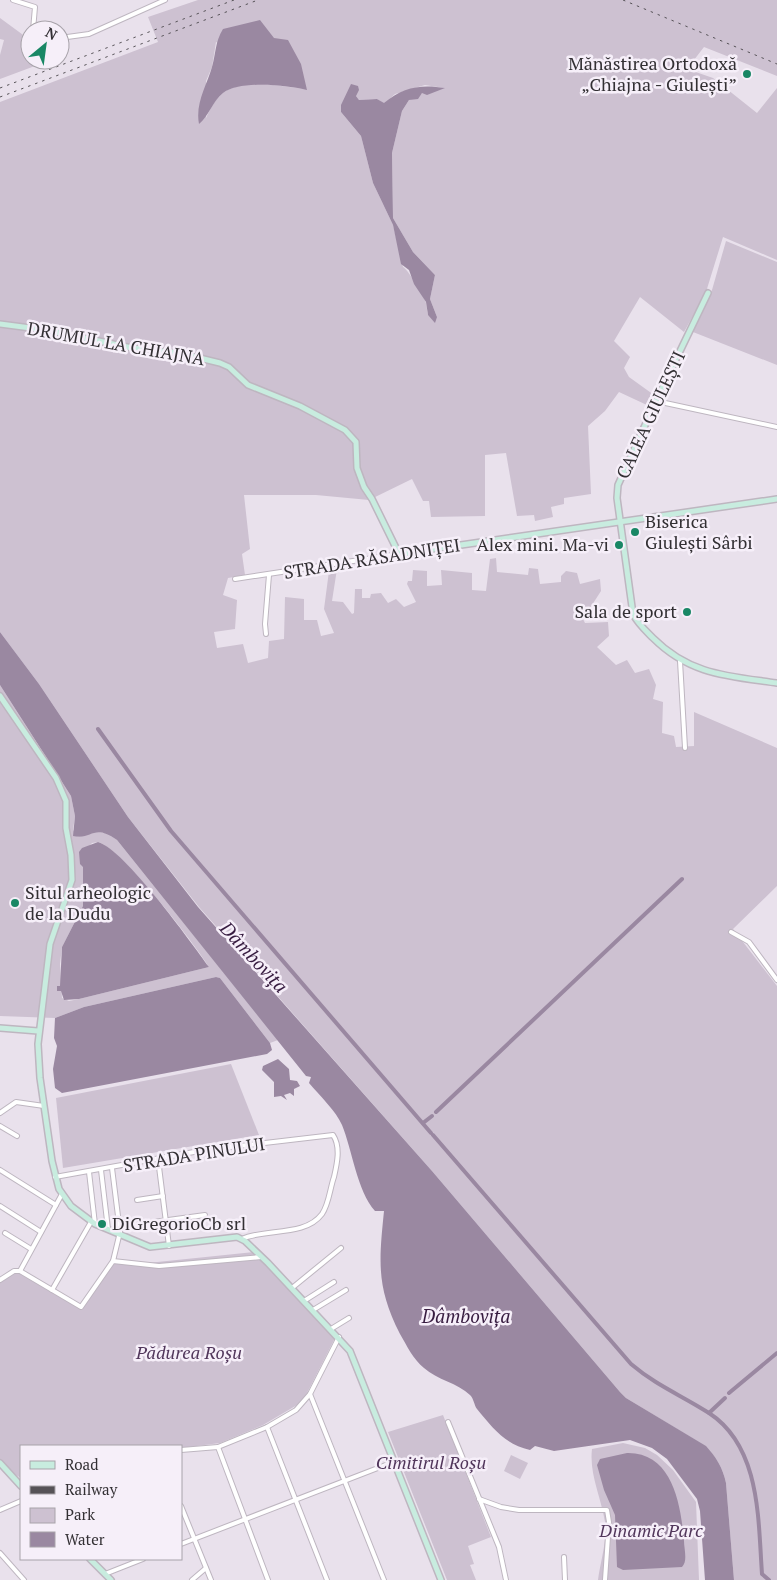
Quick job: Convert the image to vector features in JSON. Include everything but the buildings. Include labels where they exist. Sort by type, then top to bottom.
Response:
[{"type":"street","points":[[13,0],[35,7],[34,20]]},
{"type":"street","points":[[70,37],[89,34],[165,0]]},
{"type":"street","name":"CALEA GIULEȘTI","points":[[708,293],[618,485],[617,498],[633,614],[637,622],[662,648],[680,661],[715,674],[777,683]]},
{"type":"street","name":"DRUMUL LA CHIAJNA","points":[[0,324],[46,330],[132,348],[189,354],[224,365],[243,381],[306,409],[351,434],[356,442],[357,468],[364,487],[384,520],[399,554]]},
{"type":"street","points":[[656,401],[777,426]]},
{"type":"street","name":"STRADA RĂSADNIȚEI","points":[[235,579],[777,499]]},
{"type":"street","points":[[266,634],[265,624],[269,575]]},
{"type":"street","points":[[680,661],[685,748]]},
{"type":"street","points":[[0,696],[56,778],[66,801],[66,828],[72,880],[50,944],[38,1031],[38,1058],[44,1106],[55,1177],[62,1194],[71,1206],[108,1232],[156,1247],[232,1237],[242,1239],[292,1288],[339,1337],[353,1357],[396,1461],[441,1580]]},
{"type":"street","points":[[730,932],[749,942],[777,980]]},
{"type":"street","points":[[0,1028],[38,1031]]},
{"type":"street","points":[[0,1113],[16,1102],[44,1106]]},
{"type":"street","points":[[0,1126],[17,1136]]},
{"type":"street","name":"STRADA PINULUI","points":[[55,1177],[211,1149],[333,1135],[336,1142],[337,1163],[322,1214],[296,1228],[242,1239]]},
{"type":"street","points":[[158,1159],[169,1246]]},
{"type":"street","points":[[0,1280],[14,1271],[20,1271],[79,1306],[83,1306],[113,1261],[120,1236],[112,1168]]},
{"type":"street","points":[[0,1170],[56,1205]]},
{"type":"street","points":[[101,1170],[108,1232]]},
{"type":"street","points":[[52,1290],[93,1223],[89,1172]]},
{"type":"street","points":[[20,1271],[62,1194]]},
{"type":"street","points":[[137,1200],[163,1196]]},
{"type":"street","points":[[0,1206],[41,1232]]},
{"type":"street","points":[[139,1224],[205,1215]]},
{"type":"street","points":[[6,1233],[31,1249]]},
{"type":"street","points":[[292,1288],[341,1248]]},
{"type":"street","points":[[113,1261],[159,1266],[261,1257]]},
{"type":"street","points":[[304,1301],[334,1282]]},
{"type":"street","points":[[313,1310],[346,1290]]},
{"type":"street","points":[[331,1329],[349,1318]]},
{"type":"street","points":[[182,1450],[218,1446],[267,1427],[300,1408],[310,1394],[339,1337]]},
{"type":"street","points":[[310,1394],[384,1580]]},
{"type":"street","points":[[448,1422],[499,1547],[506,1580]]},
{"type":"street","points":[[267,1427],[326,1580]]},
{"type":"street","points":[[218,1446],[268,1580]]},
{"type":"street","points":[[182,1544],[396,1461]]},
{"type":"street","points":[[0,1464],[20,1485]]},
{"type":"street","points":[[14,1478],[20,1480]]},
{"type":"street","points":[[479,1499],[510,1510],[607,1510],[609,1522],[604,1571],[605,1580]]},
{"type":"street","points":[[0,1510],[20,1501]]},
{"type":"street","points":[[182,1509],[211,1580]]},
{"type":"street","points":[[0,1553],[24,1580]]},
{"type":"street","points":[[564,1557],[565,1580]]},
{"type":"street","points":[[91,1560],[110,1580]]},
{"type":"street","points":[[105,1574],[140,1560]]},
{"type":"street","points":[[192,1580],[206,1568]]},
{"type":"green space","points":[[198,0],[777,0],[777,76],[704,47],[687,69],[713,78],[757,113],[777,88],[777,260],[723,237],[706,292],[684,332],[640,297],[614,341],[630,357],[624,368],[629,377],[654,395],[649,406],[619,392],[605,411],[588,426],[591,494],[564,498],[564,504],[551,507],[553,517],[535,521],[534,515],[517,516],[506,453],[485,455],[485,516],[431,517],[429,501],[423,501],[412,479],[369,500],[316,495],[244,495],[250,549],[242,554],[245,575],[228,578],[223,595],[237,600],[235,629],[214,632],[217,648],[243,644],[248,663],[268,658],[269,641],[284,639],[285,597],[304,599],[304,620],[317,620],[321,636],[334,633],[324,609],[329,571],[337,569],[332,601],[343,602],[352,614],[354,613],[355,589],[362,589],[362,598],[370,598],[371,594],[381,593],[388,603],[396,599],[404,607],[416,602],[407,584],[408,581],[412,581],[413,570],[427,571],[427,586],[442,585],[441,570],[472,573],[472,590],[486,591],[490,559],[496,558],[497,572],[528,575],[529,568],[538,569],[540,584],[561,582],[561,576],[566,571],[577,573],[580,584],[600,579],[601,591],[583,619],[585,623],[608,622],[609,636],[597,647],[616,665],[627,660],[635,673],[649,669],[656,685],[653,699],[663,702],[662,733],[674,736],[676,747],[694,746],[694,712],[777,748],[777,886],[733,929],[777,986],[777,1580],[734,1580],[726,1483],[721,1468],[712,1454],[705,1446],[626,1398],[620,1392],[432,1171],[199,907],[128,817],[39,684],[0,632],[0,102],[158,42],[148,17]],"holes":[[[216,42],[307,89],[265,84],[244,85],[233,88],[218,97],[206,118],[206,81],[212,67]],[[425,85],[444,88],[422,93],[409,100],[402,111],[392,153],[393,218],[413,252],[435,275],[430,299],[437,317],[428,315],[423,295],[403,267],[393,225],[373,183],[361,136],[341,112],[347,94],[356,96],[359,100],[377,99],[384,104],[395,94]]]},
{"type":"green space","points":[[0,18],[20,33],[20,70],[24,70],[0,79],[0,55],[4,40],[0,39]]},
{"type":"green space","points":[[726,241],[777,262],[777,365],[693,332],[712,290]]},
{"type":"green space","points":[[0,685],[71,796],[75,816],[73,830],[78,837],[89,833],[102,832],[117,840],[278,1040],[270,1043],[220,978],[216,977],[84,1007],[55,1018],[0,1016]],"holes":[[[98,842],[109,848],[140,878],[157,898],[209,967],[69,1001],[62,998],[60,964],[62,947],[83,906],[83,867],[80,856],[92,843]]]},
{"type":"green space","points":[[231,1064],[259,1135],[63,1168],[56,1098]]},
{"type":"green space","name":"Pădurea Roșu","points":[[254,1252],[334,1336],[334,1340],[306,1395],[297,1405],[263,1425],[220,1443],[182,1448],[182,1445],[20,1445],[20,1477],[11,1472],[0,1461],[0,1281],[17,1272],[82,1310],[112,1264],[138,1264]]},
{"type":"green space","name":"Cimitirul Roșu","points":[[443,1415],[491,1537],[468,1546],[474,1564],[470,1565],[476,1580],[447,1580],[388,1432]]},
{"type":"green space","name":"Dinamic Parc","points":[[623,1443],[645,1448],[657,1455],[673,1470],[696,1502],[699,1580],[598,1580],[606,1528],[592,1467],[592,1449]]},
{"type":"green space","points":[[511,1455],[528,1463],[520,1479],[504,1471]]},
{"type":"water","points":[[260,20],[274,38],[288,40],[301,64],[307,90],[264,85],[240,86],[223,93],[199,124],[200,101],[212,67],[218,38],[223,29]]},
{"type":"water","points":[[351,84],[358,86],[359,90],[356,96],[359,100],[377,99],[384,103],[398,93],[413,88],[428,86],[445,88],[427,95],[422,93],[418,99],[409,100],[402,111],[392,153],[393,218],[413,252],[435,275],[430,299],[437,317],[435,323],[428,315],[426,302],[414,284],[409,270],[401,264],[393,225],[373,183],[361,136],[341,112],[341,105]]},
{"type":"water","name":"Dâmbovița","points":[[0,632],[39,684],[128,817],[198,907],[432,1171],[620,1392],[626,1398],[706,1446],[713,1454],[721,1468],[726,1483],[734,1580],[705,1580],[700,1511],[697,1499],[667,1459],[652,1448],[630,1440],[554,1451],[535,1446],[530,1450],[521,1448],[506,1440],[494,1429],[465,1391],[429,1372],[410,1352],[392,1317],[383,1288],[381,1245],[384,1211],[375,1211],[369,1203],[359,1181],[342,1125],[332,1109],[309,1083],[311,1077],[306,1076],[117,840],[109,835],[98,832],[80,837],[73,836],[75,816],[71,796],[0,685]]},
{"type":"water","points":[[98,842],[124,861],[140,878],[173,918],[209,967],[79,999],[64,1000],[61,991],[57,991],[57,986],[60,986],[62,947],[83,906],[83,867],[80,864],[79,852],[82,848]]},
{"type":"water","points":[[216,977],[220,978],[270,1043],[272,1050],[267,1054],[62,1093],[55,1088],[53,1069],[57,1046],[54,1038],[55,1018],[84,1007]]},
{"type":"water","points":[[278,1059],[289,1069],[290,1080],[297,1081],[300,1086],[294,1089],[294,1096],[290,1093],[284,1095],[287,1100],[281,1096],[274,1097],[274,1082],[262,1070],[263,1066]]},
{"type":"water","name":"Dinamic Parc","points":[[627,1453],[643,1455],[655,1461],[672,1483],[683,1527],[685,1558],[682,1567],[623,1570],[617,1567],[615,1515],[604,1490],[597,1465],[600,1459]]},
{"type":"waterway","points":[[98,729],[171,831],[431,1133]]},
{"type":"waterway","points":[[436,1112],[682,879]]},
{"type":"waterway","points":[[423,1123],[432,1116]]},
{"type":"waterway","points":[[433,1135],[631,1364],[660,1384],[709,1413],[726,1427],[739,1445],[748,1465],[754,1486],[762,1574],[769,1580]]},
{"type":"waterway","points":[[729,1393],[777,1353]]},
{"type":"waterway","points":[[709,1413],[725,1398]]},
{"type":"railway","points":[[0,88],[234,0]]},
{"type":"railway","points":[[0,97],[258,0]]},
{"type":"railway","points":[[623,0],[777,64]]},
{"type":"place","name":"Mănăstirea Ortodoxă „Chiajna - Giulești”","points":[[747,74]]},
{"type":"place","name":"Biserica Giulești Sârbi","points":[[635,532]]},
{"type":"place","name":"Alex mini. Ma-vi","points":[[619,545]]},
{"type":"place","name":"Sala de sport","points":[[687,612]]},
{"type":"place","name":"Situl arheologic de la Dudu","points":[[15,903]]},
{"type":"place","name":"DiGregorioCb srl","points":[[102,1224]]}]
